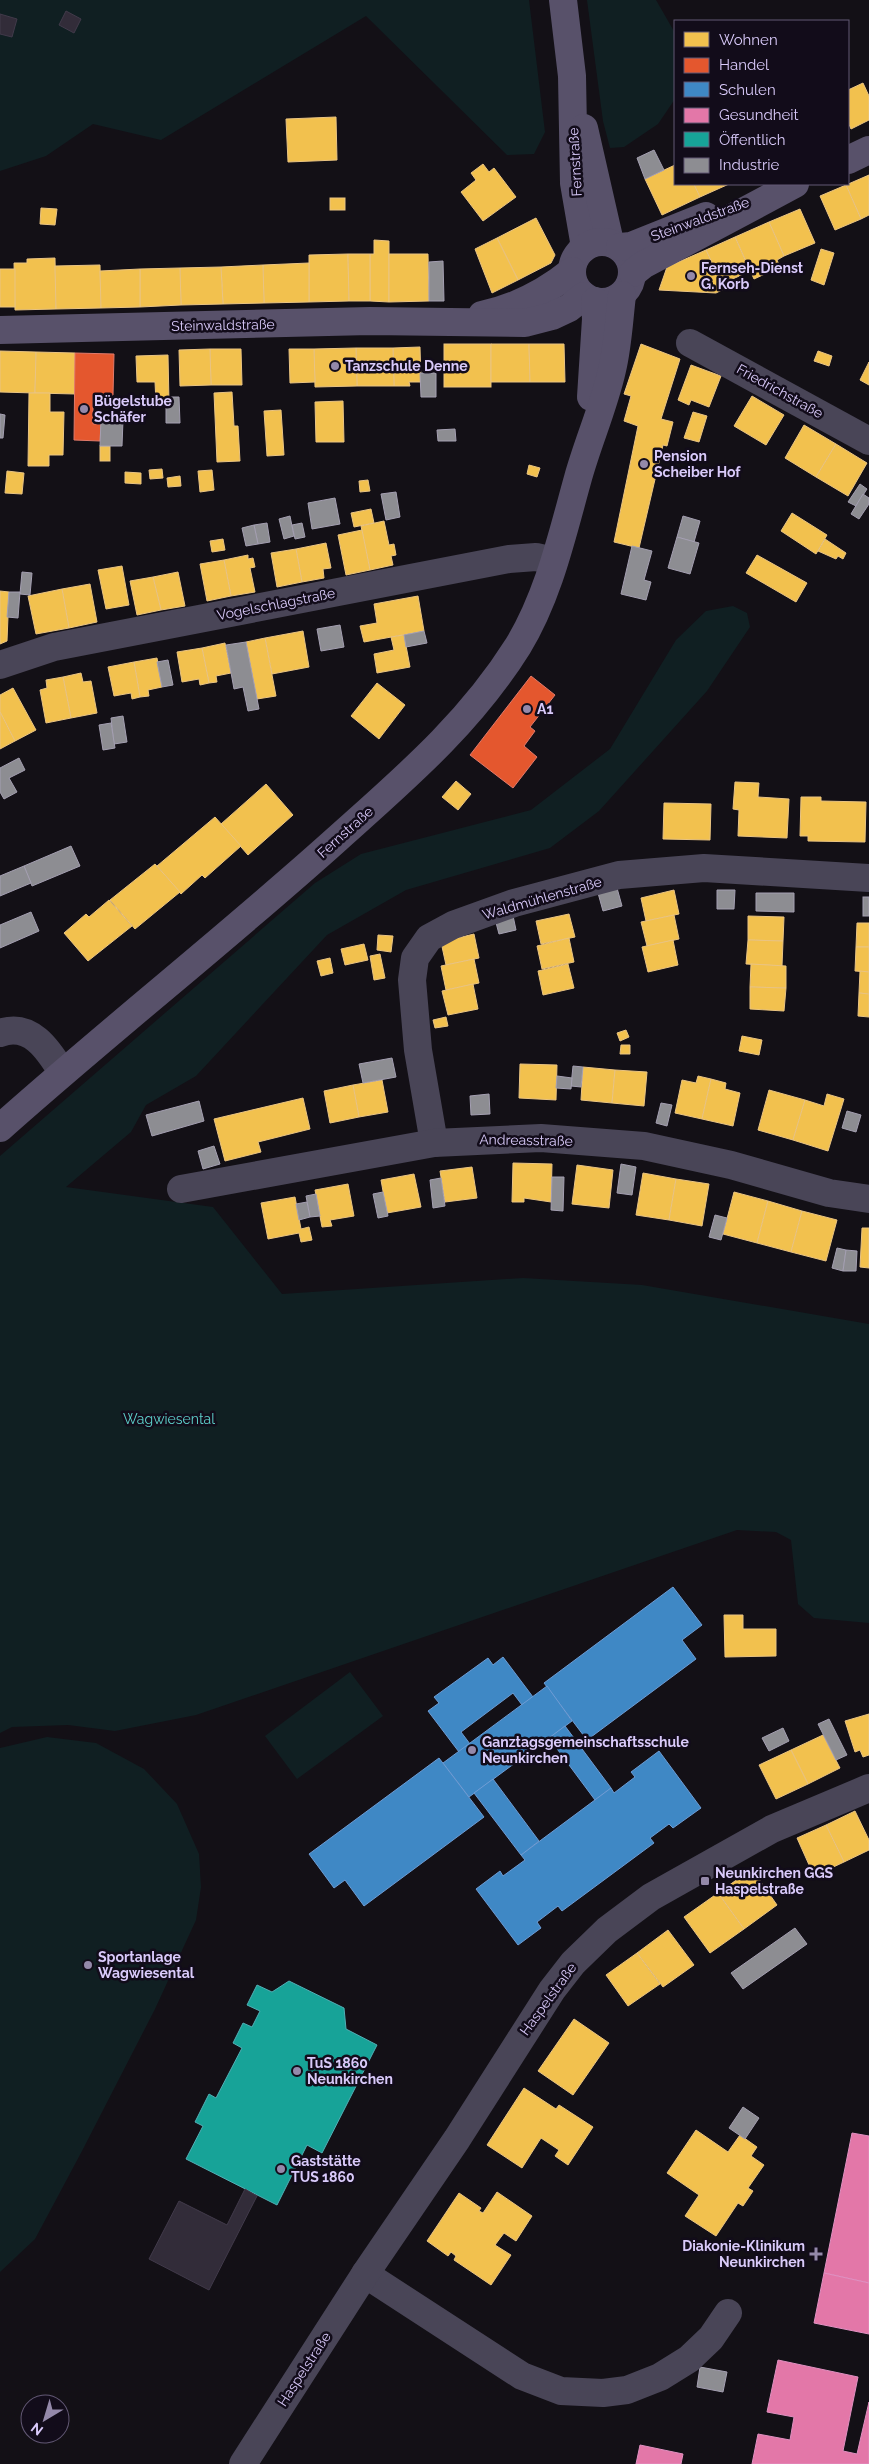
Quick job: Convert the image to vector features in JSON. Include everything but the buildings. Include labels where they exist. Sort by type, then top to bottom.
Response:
[{"type":"main road","name":"Fernstraße","points":[[563,0],[572,76],[574,183],[584,241],[577,260]]},
{"type":"main road","name":"Fernstraße","points":[[572,76],[615,245]]},
{"type":"main road","points":[[849,160],[869,150]]},
{"type":"main road","name":"Steinwaldstraße","points":[[615,245],[631,246],[671,228],[788,187]]},
{"type":"main road","name":"Steinwaldstraße","points":[[627,284],[643,265],[788,187]]},
{"type":"main road","points":[[600,241],[615,245],[632,263],[627,284],[614,300],[589,298],[573,281],[577,260],[600,241]]},
{"type":"main road","name":"Steinwaldstraße","points":[[446,323],[492,313],[520,302],[555,285],[577,260]]},
{"type":"main road","name":"Fernstraße","points":[[0,1128],[62,1072],[265,904],[430,755],[479,702],[518,644],[540,604],[583,458],[612,372],[627,284]]},
{"type":"main road","name":"Fernstraße","points":[[583,458],[594,368],[596,319],[589,298]]},
{"type":"main road","name":"Steinwaldstraße","points":[[0,330],[370,321],[525,323],[552,316],[589,298]]},
{"type":"street","name":"Friedrichstraße","points":[[690,343],[869,441]]},
{"type":"street","name":"Vogelschlagstraße","points":[[0,665],[54,647],[509,559],[536,557],[554,561]]},
{"type":"street","name":"Waldmühlenstraße","points":[[434,1143],[418,1050],[412,980],[415,958],[429,938],[453,925],[514,903],[619,875],[704,868],[869,878]]},
{"type":"street","points":[[0,1033],[10,1029],[33,1034],[50,1051],[62,1072]]},
{"type":"street","name":"Andreasstraße","points":[[181,1189],[434,1143],[541,1138],[644,1146],[731,1165],[829,1193],[869,1199]]},
{"type":"street","name":"Haspelstraße","points":[[244,2464],[365,2274],[467,2123],[552,1990],[573,1963],[607,1930],[651,1897],[772,1829],[869,1788]]},
{"type":"street","points":[[365,2274],[522,2376],[561,2392],[603,2393],[627,2390],[660,2377],[695,2354],[711,2338],[728,2313]]},
{"type":"green space","points":[[0,0],[529,0],[545,132],[534,154],[507,155],[366,16],[161,140],[93,124],[46,156],[0,171]]},
{"type":"green space","points":[[587,0],[656,0],[674,31],[674,100],[658,124],[624,147],[610,148],[603,121]]},
{"type":"green space","name":"Wagwiesental","points":[[733,606],[747,613],[750,627],[707,691],[599,811],[550,848],[406,890],[327,935],[196,1076],[146,1105],[131,1132],[66,1187],[213,1207],[282,1294],[523,1278],[642,1285],[869,1324],[869,1623],[814,1618],[798,1604],[791,1540],[776,1532],[737,1530],[196,1715],[115,1731],[68,1725],[12,1727],[0,1733],[0,1156],[315,883],[361,854],[531,810],[610,749],[676,640],[706,611]]},
{"type":"green space","points":[[350,1672],[383,1716],[297,1779],[265,1736]]},
{"type":"green space","name":"Sportanlage Wagwiesental","points":[[47,1737],[96,1743],[144,1769],[177,1804],[199,1854],[201,1887],[196,1920],[155,2009],[82,2151],[35,2239],[0,2272],[0,1748]]},
{"type":"place","name":"Fernseh-Dienst G. Korb","points":[[691,276]]},
{"type":"place","name":"Tanzschule Denne","points":[[335,366]]},
{"type":"place","name":"Bügelstube Schäfer","points":[[84,409]]},
{"type":"place","name":"Pension Scheiber Hof","points":[[644,464]]},
{"type":"place","name":"A1","points":[[527,709]]},
{"type":"place","name":"Ganztagsgemeinschaftsschule Neunkirchen","points":[[472,1750]]},
{"type":"place","name":"Neunkirchen GGS Haspelstraße","points":[[705,1881]]},
{"type":"place","name":"Sportanlage Wagwiesental","points":[[88,1965]]},
{"type":"place","name":"TuS 1860 Neunkirchen","points":[[297,2071]]},
{"type":"place","name":"Gaststätte TUS 1860","points":[[281,2169]]},
{"type":"place","name":"Diakonie-Klinikum Neunkirchen","points":[[816,2254]]}]
